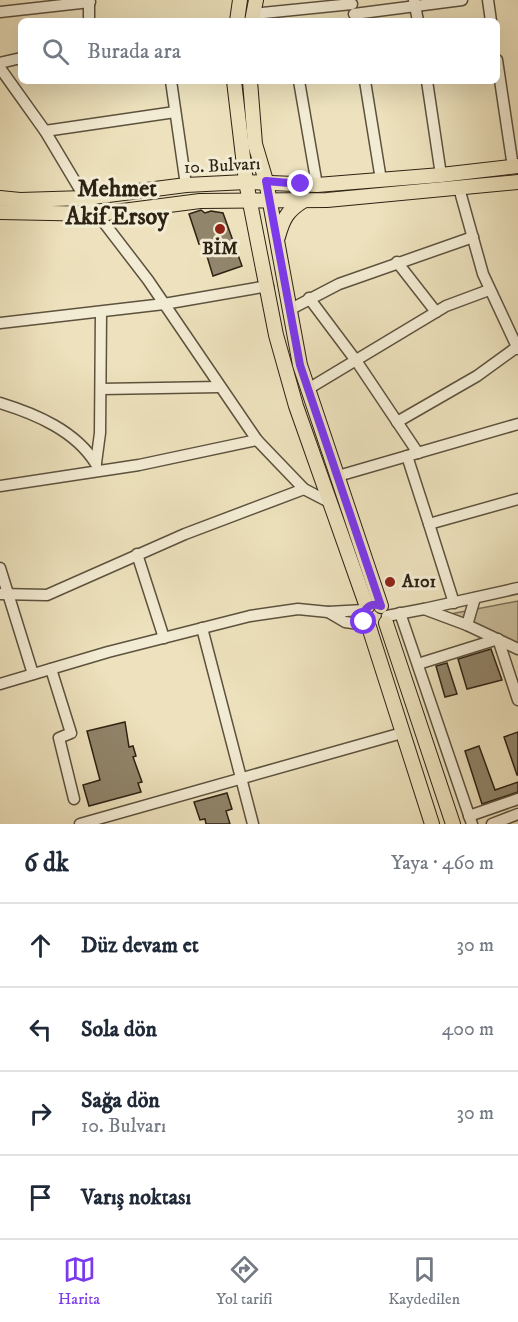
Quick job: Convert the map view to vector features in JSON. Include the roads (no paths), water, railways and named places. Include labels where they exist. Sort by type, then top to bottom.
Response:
[{"type":"main road","points":[[237,18],[240,0]]},
{"type":"main road","points":[[253,18],[256,0]]},
{"type":"main road","points":[[234,84],[246,182],[276,335],[296,406],[366,609],[363,618],[432,824]]},
{"type":"main road","points":[[250,84],[255,144],[266,181],[300,365],[389,614],[453,824]]},
{"type":"main road","points":[[255,144],[269,169],[278,177],[301,184]]},
{"type":"main road","name":"10. Bulvarı","points":[[0,198],[20,200],[85,198],[186,185],[266,181],[317,185],[441,175],[515,166]]},
{"type":"main road","name":"10. Bulvarı","points":[[0,212],[19,215],[99,214],[200,201],[304,201],[518,183]]},
{"type":"main road","points":[[277,239],[289,209],[304,201]]},
{"type":"main road","points":[[366,609],[374,604],[389,614]]},
{"type":"main road","points":[[367,626],[380,628],[389,614]]},
{"type":"street","points":[[253,18],[462,0]]},
{"type":"street","points":[[488,0],[491,18]]},
{"type":"street","points":[[0,12],[89,1],[89,18]]},
{"type":"street","points":[[0,63],[18,58]]},
{"type":"street","points":[[0,68],[45,131],[85,198],[164,304],[257,440],[304,489],[331,503]]},
{"type":"street","points":[[500,78],[515,166]]},
{"type":"street","points":[[171,84],[186,185]]},
{"type":"street","points":[[300,84],[317,185]]},
{"type":"street","points":[[365,84],[381,180]]},
{"type":"street","points":[[427,84],[441,175]]},
{"type":"street","points":[[45,131],[174,112]]},
{"type":"street","points":[[397,422],[477,376],[517,343],[489,290],[459,188]]},
{"type":"street","points":[[289,310],[309,298],[397,262],[472,237]]},
{"type":"street","points":[[397,262],[436,312]]},
{"type":"street","points":[[0,322],[101,313],[268,286]]},
{"type":"street","points":[[309,389],[436,312],[489,290]]},
{"type":"street","points":[[309,298],[357,362],[397,422],[412,455],[429,524],[454,603]]},
{"type":"street","points":[[98,467],[101,313]]},
{"type":"street","points":[[101,389],[219,387]]},
{"type":"street","points":[[0,403],[65,430],[85,446],[98,467]]},
{"type":"street","points":[[338,476],[518,424]]},
{"type":"street","points":[[0,486],[98,467],[139,465],[257,440]]},
{"type":"street","points":[[3,593],[47,595],[137,554],[304,489]]},
{"type":"street","points":[[429,524],[518,499]]},
{"type":"street","points":[[137,554],[164,638]]},
{"type":"street","points":[[0,568],[3,593],[33,674]]},
{"type":"street","points":[[518,588],[454,603],[389,614],[418,664],[470,820],[518,799]]},
{"type":"street","points":[[467,625],[475,598]]},
{"type":"street","points":[[0,684],[250,616],[298,609],[328,612],[366,609]]},
{"type":"street","points":[[424,609],[467,625],[518,649]]},
{"type":"street","points":[[328,612],[345,622],[367,626]]},
{"type":"street","points":[[202,628],[253,824]]},
{"type":"street","points":[[418,664],[498,639]]},
{"type":"street","points":[[498,639],[518,700]]},
{"type":"street","points":[[51,669],[72,733],[58,738],[75,799]]},
{"type":"street","points":[[88,823],[402,733]]},
{"type":"street","points":[[492,824],[516,818]]},
{"type":"place","name":"BİM","points":[[220,229]]},
{"type":"place","name":"A101","points":[[390,582]]},
{"type":"district","name":"Mehmet Akif Ersoy","points":[[117,203]]}]
